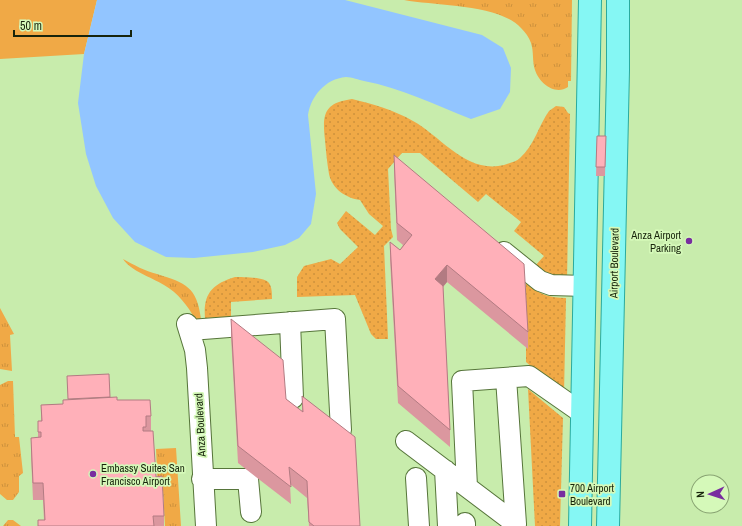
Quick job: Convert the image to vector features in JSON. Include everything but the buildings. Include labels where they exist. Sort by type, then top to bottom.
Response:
[{"type":"main road","points":[[580,526],[590,0]]},
{"type":"main road","name":"Airport Boulevard","points":[[608,526],[618,70],[618,0]]},
{"type":"main road","points":[[589,67],[618,70]]},
{"type":"main road","points":[[585,286],[613,288]]},
{"type":"street","points":[[488,239],[540,282],[551,285],[585,286]]},
{"type":"street","points":[[293,398],[290,322],[335,319],[341,430]]},
{"type":"street","name":"Anza Boulevard","points":[[206,526],[202,479],[197,368],[195,350],[188,327],[290,322]]},
{"type":"street","points":[[467,487],[462,381],[529,376],[582,413]]},
{"type":"street","points":[[406,441],[516,524],[506,378]]},
{"type":"street","points":[[445,470],[459,525]]},
{"type":"street","points":[[416,478],[419,526]]},
{"type":"street","points":[[202,479],[248,479],[251,512]]},
{"type":"green space","points":[[0,0],[97,0],[84,54],[0,59]]},
{"type":"green space","points":[[404,0],[572,0],[571,81],[568,81],[568,87],[558,90],[553,89],[548,87],[540,79],[534,67],[532,46],[529,39],[521,28],[511,20],[498,14],[483,10]]},
{"type":"green space","points":[[352,99],[383,108],[406,117],[424,128],[466,159],[478,164],[490,166],[504,165],[518,159],[525,153],[533,142],[549,111],[556,106],[564,107],[570,114],[567,281],[552,280],[535,266],[544,256],[514,231],[521,222],[486,194],[478,202],[420,153],[402,153],[388,169],[391,229],[393,237],[384,246],[388,339],[376,339],[371,334],[355,295],[297,297],[297,277],[304,266],[331,259],[340,264],[358,247],[340,229],[337,223],[346,211],[375,235],[383,226],[369,214],[360,200],[340,192],[333,184],[329,174],[324,131],[325,117],[330,107],[336,103]]},
{"type":"green space","points":[[123,259],[144,270],[176,280],[183,284],[193,293],[197,300],[201,319],[195,319],[182,300],[169,288],[131,267]]},
{"type":"green space","points":[[235,277],[253,278],[267,281],[271,286],[272,299],[231,302],[231,317],[205,318],[206,302],[211,291],[220,283]]},
{"type":"green space","points":[[526,283],[544,295],[566,298],[564,394],[526,362]]},
{"type":"green space","points":[[0,308],[14,334],[10,335],[12,371],[0,369]]},
{"type":"green space","points":[[8,381],[13,381],[15,437],[19,437],[23,473],[19,476],[19,492],[13,500],[7,500],[0,494],[0,385]]},
{"type":"green space","points":[[528,389],[563,418],[560,526],[535,526]]},
{"type":"green space","points":[[176,448],[181,526],[165,526],[163,491],[158,491],[156,449]]},
{"type":"green space","points":[[8,520],[13,520],[21,526],[3,526]]},
{"type":"water","points":[[97,0],[345,0],[482,35],[503,48],[511,68],[510,92],[500,109],[471,119],[418,97],[391,88],[348,77],[338,78],[320,90],[312,101],[308,115],[316,194],[311,224],[299,238],[285,245],[253,252],[194,258],[166,257],[135,242],[113,218],[96,186],[86,154],[78,103],[84,54]]},
{"type":"place","name":"Anza Airport Parking","points":[[689,241]]},
{"type":"place","name":"Embassy Suites San Francisco Airport","points":[[93,474]]},
{"type":"place","name":"700 Airport Boulevard","points":[[562,494]]}]
